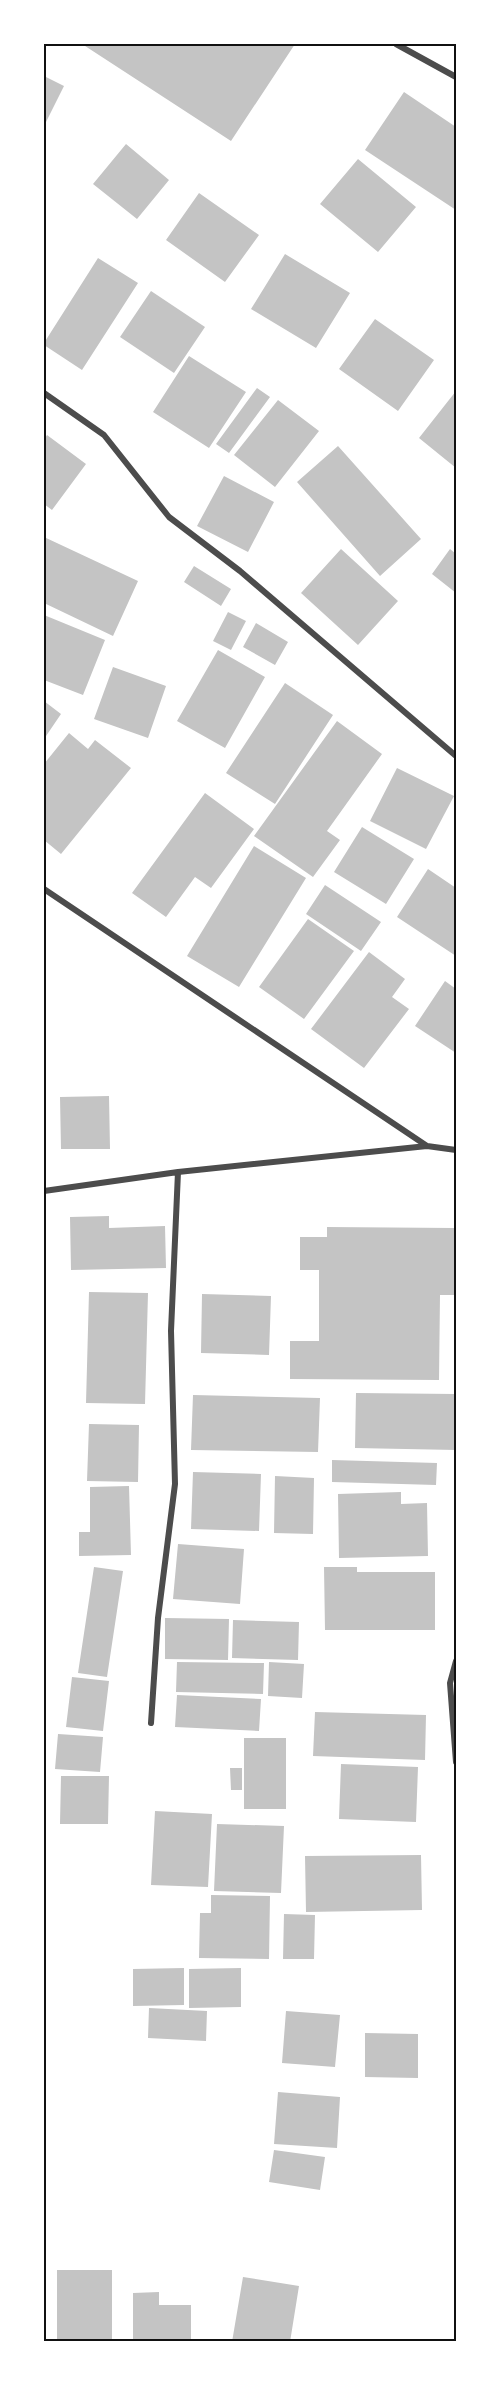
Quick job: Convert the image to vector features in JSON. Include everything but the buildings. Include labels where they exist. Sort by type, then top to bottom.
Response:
[{"type":"street","points":[[396,44],[456,77]]},
{"type":"street","points":[[44,393],[104,435],[170,517],[240,571],[456,756]]},
{"type":"street","points":[[44,889],[427,1146]]},
{"type":"street","points":[[44,1191],[178,1172],[427,1146],[456,1150]]},
{"type":"street","points":[[151,1724],[158,1618],[175,1484],[171,1331],[178,1172]]},
{"type":"street","points":[[456,1661],[450,1683],[456,1762]]}]
